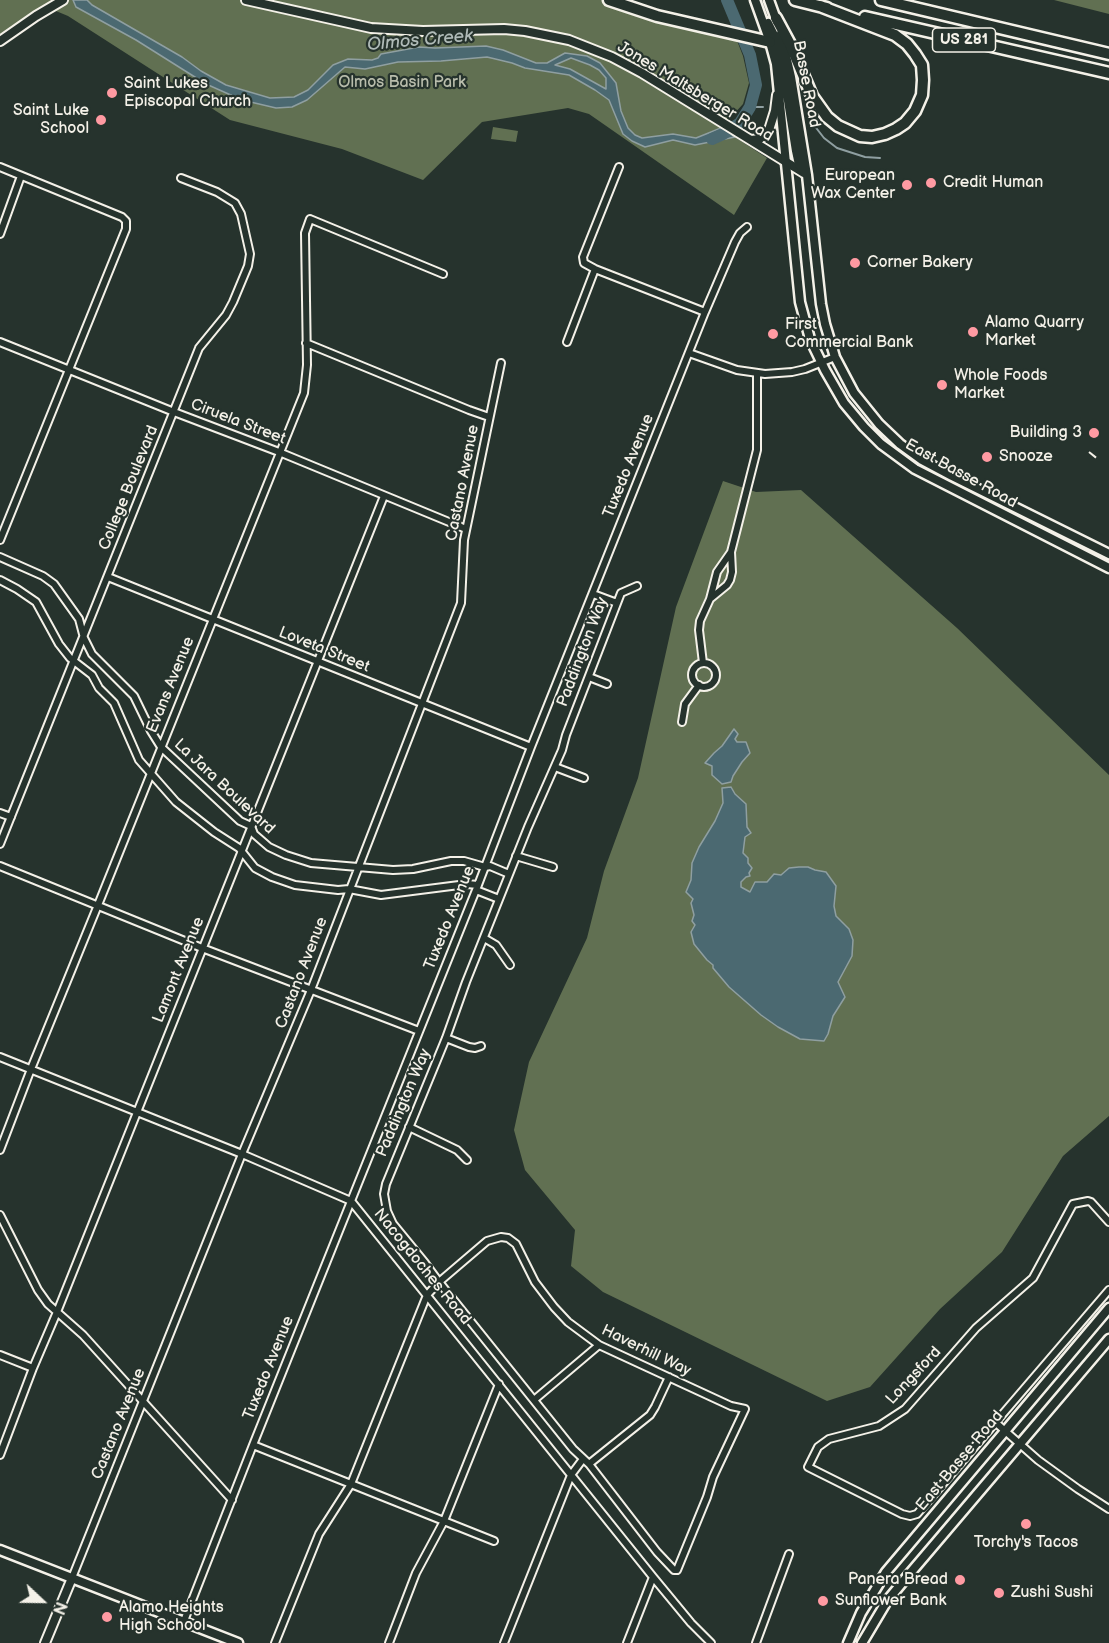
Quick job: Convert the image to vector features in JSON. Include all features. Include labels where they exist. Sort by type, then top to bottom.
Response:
[{"type":"highway","points":[[609,0],[657,16],[770,42]]},
{"type":"highway","name":"US 281","points":[[881,0],[1109,54]]},
{"type":"highway","name":"US 281","points":[[798,1],[1109,73]]},
{"type":"highway","points":[[776,18],[790,44],[812,96],[827,117],[838,126],[860,136],[872,137],[885,134],[905,123],[915,111],[922,95],[922,64],[915,54],[895,35],[819,6]]},
{"type":"main road","name":"Basse Road","points":[[769,0],[785,47],[807,175]]},
{"type":"main road","name":"Basse Road","points":[[756,3],[770,42],[778,78],[786,162]]},
{"type":"main road","points":[[756,3],[778,46],[796,152],[799,165],[807,175]]},
{"type":"main road","name":"East Basse Road","points":[[786,162],[800,302],[810,339],[844,403],[864,428],[897,457],[942,484],[1109,568]]},
{"type":"main road","name":"East Basse Road","points":[[807,175],[821,304],[835,357],[854,393],[879,424],[910,452],[947,473],[1109,554]]},
{"type":"main road","points":[[942,484],[947,473]]},
{"type":"main road","name":"East Basse Road","points":[[848,1643],[861,1613],[886,1572],[1109,1308]]},
{"type":"main road","name":"East Basse Road","points":[[862,1643],[886,1602],[1109,1340]]},
{"type":"main road","points":[[0,1550],[238,1643]]},
{"type":"street","name":"Jones Maltsberger Road","points":[[246,0],[371,28],[423,31],[504,29],[569,40],[612,57],[642,73],[807,175]]},
{"type":"street","points":[[0,41],[62,1]]},
{"type":"street","points":[[750,140],[765,136],[772,123],[778,78]]},
{"type":"street","points":[[0,167],[122,217],[126,221],[126,229],[0,540]]},
{"type":"street","points":[[619,167],[583,257],[584,263],[705,312]]},
{"type":"street","points":[[0,234],[21,176]]},
{"type":"street","name":"College Boulevard","points":[[0,844],[199,348],[226,315],[248,266],[250,254],[242,214],[235,203],[217,192],[181,178]]},
{"type":"street","name":"Evans Avenue","points":[[0,1150],[304,393],[307,365],[304,233],[310,219],[443,274]]},
{"type":"street","name":"Tuxedo Avenue","points":[[184,1621],[705,312],[735,242],[747,227]]},
{"type":"street","points":[[567,342],[596,269]]},
{"type":"street","name":"Ciruela Street","points":[[0,342],[279,452],[466,529]]},
{"type":"street","points":[[306,344],[489,417]]},
{"type":"street","points":[[689,353],[723,366],[757,374],[792,372],[835,357]]},
{"type":"street","name":"Castano Avenue","points":[[72,1578],[242,1154],[311,990],[461,603],[464,540],[501,363]]},
{"type":"street","points":[[710,599],[727,585],[732,572],[731,552],[757,450],[757,374]]},
{"type":"street","name":"Lamont Avenue","points":[[0,1455],[384,496]]},
{"type":"street","points":[[704,663],[699,630],[717,572],[731,552]]},
{"type":"street","name":"La Jara Boulevard","points":[[0,556],[43,576],[54,584],[79,619],[84,638],[92,654],[134,696],[161,747],[240,820],[251,826],[254,834],[268,847],[311,863],[393,870],[464,861],[485,867],[490,866],[509,874]]},
{"type":"street","name":"Loveta Street","points":[[108,578],[531,747]]},
{"type":"street","points":[[0,580],[36,602],[59,644],[74,662],[92,675],[99,688],[114,703],[139,760],[176,802],[214,832],[235,845],[255,868],[272,878],[308,888],[349,890],[381,895],[467,884],[499,899]]},
{"type":"street","name":"Paddington Way","points":[[637,586],[621,593],[555,767],[516,856],[384,1194],[387,1211],[393,1224],[670,1568],[676,1570]]},
{"type":"street","points":[[593,594],[617,603]]},
{"type":"street","points":[[704,663],[714,668],[716,675],[708,686],[699,685],[694,681],[693,673],[696,666],[704,663]]},
{"type":"street","points":[[588,677],[607,684]]},
{"type":"street","points":[[682,722],[685,704],[699,685]]},
{"type":"street","points":[[555,767],[584,778]]},
{"type":"street","points":[[0,813],[11,817]]},
{"type":"street","points":[[516,856],[553,867]]},
{"type":"street","points":[[0,866],[202,948],[419,1031]]},
{"type":"street","points":[[484,938],[496,945],[510,965]]},
{"type":"street","points":[[446,1038],[469,1047],[481,1046]]},
{"type":"street","name":"Nacogdoches Road","points":[[0,1057],[242,1154],[351,1201],[653,1577],[691,1623],[711,1643]]},
{"type":"street","points":[[409,1127],[457,1150],[467,1160]]},
{"type":"street","name":"Longsford","points":[[1109,1222],[1091,1202],[1074,1204],[1033,1278],[976,1328],[905,1409],[879,1426],[829,1439],[818,1447],[808,1467],[902,1514],[914,1516],[1109,1290]]},
{"type":"street","points":[[0,1215],[38,1290],[48,1304],[83,1335],[232,1500]]},
{"type":"street","name":"Haverhill Way","points":[[427,1295],[487,1241],[501,1236],[507,1238],[519,1248],[535,1282],[554,1307],[568,1322],[599,1345],[730,1406],[745,1409],[713,1477],[707,1497],[676,1570]]},
{"type":"street","points":[[275,1643],[319,1534],[351,1484],[427,1295]]},
{"type":"street","points":[[534,1400],[599,1345]]},
{"type":"street","points":[[0,1355],[33,1368]]},
{"type":"street","points":[[504,1643],[572,1475],[586,1461],[650,1415],[669,1377]]},
{"type":"street","points":[[389,1643],[416,1573],[444,1521],[499,1384]]},
{"type":"street","points":[[995,1422],[1038,1460],[1109,1509]]},
{"type":"street","points":[[253,1445],[494,1541]]},
{"type":"street","points":[[756,1643],[789,1554]]},
{"type":"street","points":[[627,1643],[653,1577]]},
{"type":"street","points":[[45,1643],[72,1578]]},
{"type":"green space","name":"Olmos Basin Park","points":[[0,0],[602,0],[736,38],[749,83],[743,104],[721,128],[767,158],[734,215],[589,114],[568,108],[482,122],[423,180],[342,149],[230,120],[68,16],[44,6],[0,38]]},
{"type":"green space","points":[[1054,0],[1109,0],[1109,14]]},
{"type":"green space","points":[[493,127],[518,131],[516,142],[491,139]]},
{"type":"green space","points":[[723,481],[756,492],[801,490],[957,628],[1109,775],[1109,1116],[1063,1156],[1002,1252],[940,1309],[870,1387],[827,1401],[603,1292],[571,1266],[575,1230],[525,1170],[514,1130],[529,1062],[587,938],[604,871],[638,778],[676,607]]},
{"type":"water","points":[[73,0],[87,0],[226,85],[270,98],[294,97],[308,90],[333,65],[348,59],[372,60],[381,54],[419,47],[486,46],[536,63],[547,63],[565,53],[587,56],[600,63],[616,83],[621,111],[628,128],[642,138],[673,134],[696,138],[721,128],[735,137],[695,145],[673,140],[645,147],[623,134],[609,100],[569,75],[525,68],[487,57],[398,62],[365,69],[345,67],[307,100],[292,107],[276,108],[242,100],[206,84],[136,40],[76,7]],"holes":[[[571,58],[590,65],[606,78],[606,89],[570,69],[555,65]]]},
{"type":"water","points":[[734,729],[738,734],[735,739],[737,742],[746,742],[750,753],[731,782],[722,784],[712,775],[712,766],[705,763],[722,746]]},
{"type":"water","points":[[731,787],[746,804],[747,827],[751,833],[745,837],[743,853],[752,868],[750,876],[741,882],[741,887],[750,892],[755,882],[767,882],[774,874],[781,875],[789,868],[799,867],[826,872],[836,886],[834,906],[836,916],[849,929],[853,940],[852,956],[838,982],[845,997],[833,1016],[824,1041],[800,1039],[761,1015],[729,987],[694,944],[691,932],[695,925],[692,921],[694,915],[691,903],[693,899],[686,892],[691,880],[692,863],[723,803],[722,788]]},
{"type":"waterway","name":"Olmos Creek","points":[[712,139],[740,123],[750,107],[756,85],[750,55],[727,0]]},
{"type":"waterway","points":[[750,107],[763,107]]},
{"type":"waterway","points":[[810,120],[824,138],[837,148],[865,157],[880,158]]},
{"type":"railway","points":[[1089,452],[1099,460]]},
{"type":"place","name":"Saint Lukes Episcopal Church","points":[[112,93]]},
{"type":"place","name":"Saint Luke School","points":[[101,120]]},
{"type":"place","name":"Credit Human","points":[[931,183]]},
{"type":"place","name":"European Wax Center","points":[[907,185]]},
{"type":"place","name":"Corner Bakery","points":[[855,263]]},
{"type":"place","name":"Alamo Quarry Market","points":[[973,332]]},
{"type":"place","name":"First Commercial Bank","points":[[773,334]]},
{"type":"place","name":"Whole Foods Market","points":[[942,385]]},
{"type":"place","name":"Building 3","points":[[1094,433]]},
{"type":"place","name":"Snooze","points":[[987,457]]},
{"type":"place","name":"Torchy's Tacos","points":[[1026,1524]]},
{"type":"place","name":"Panera Bread","points":[[960,1580]]},
{"type":"place","name":"Zushi Sushi","points":[[999,1593]]},
{"type":"place","name":"Sunflower Bank","points":[[823,1601]]},
{"type":"place","name":"Alamo Heights High School","points":[[107,1617]]}]
